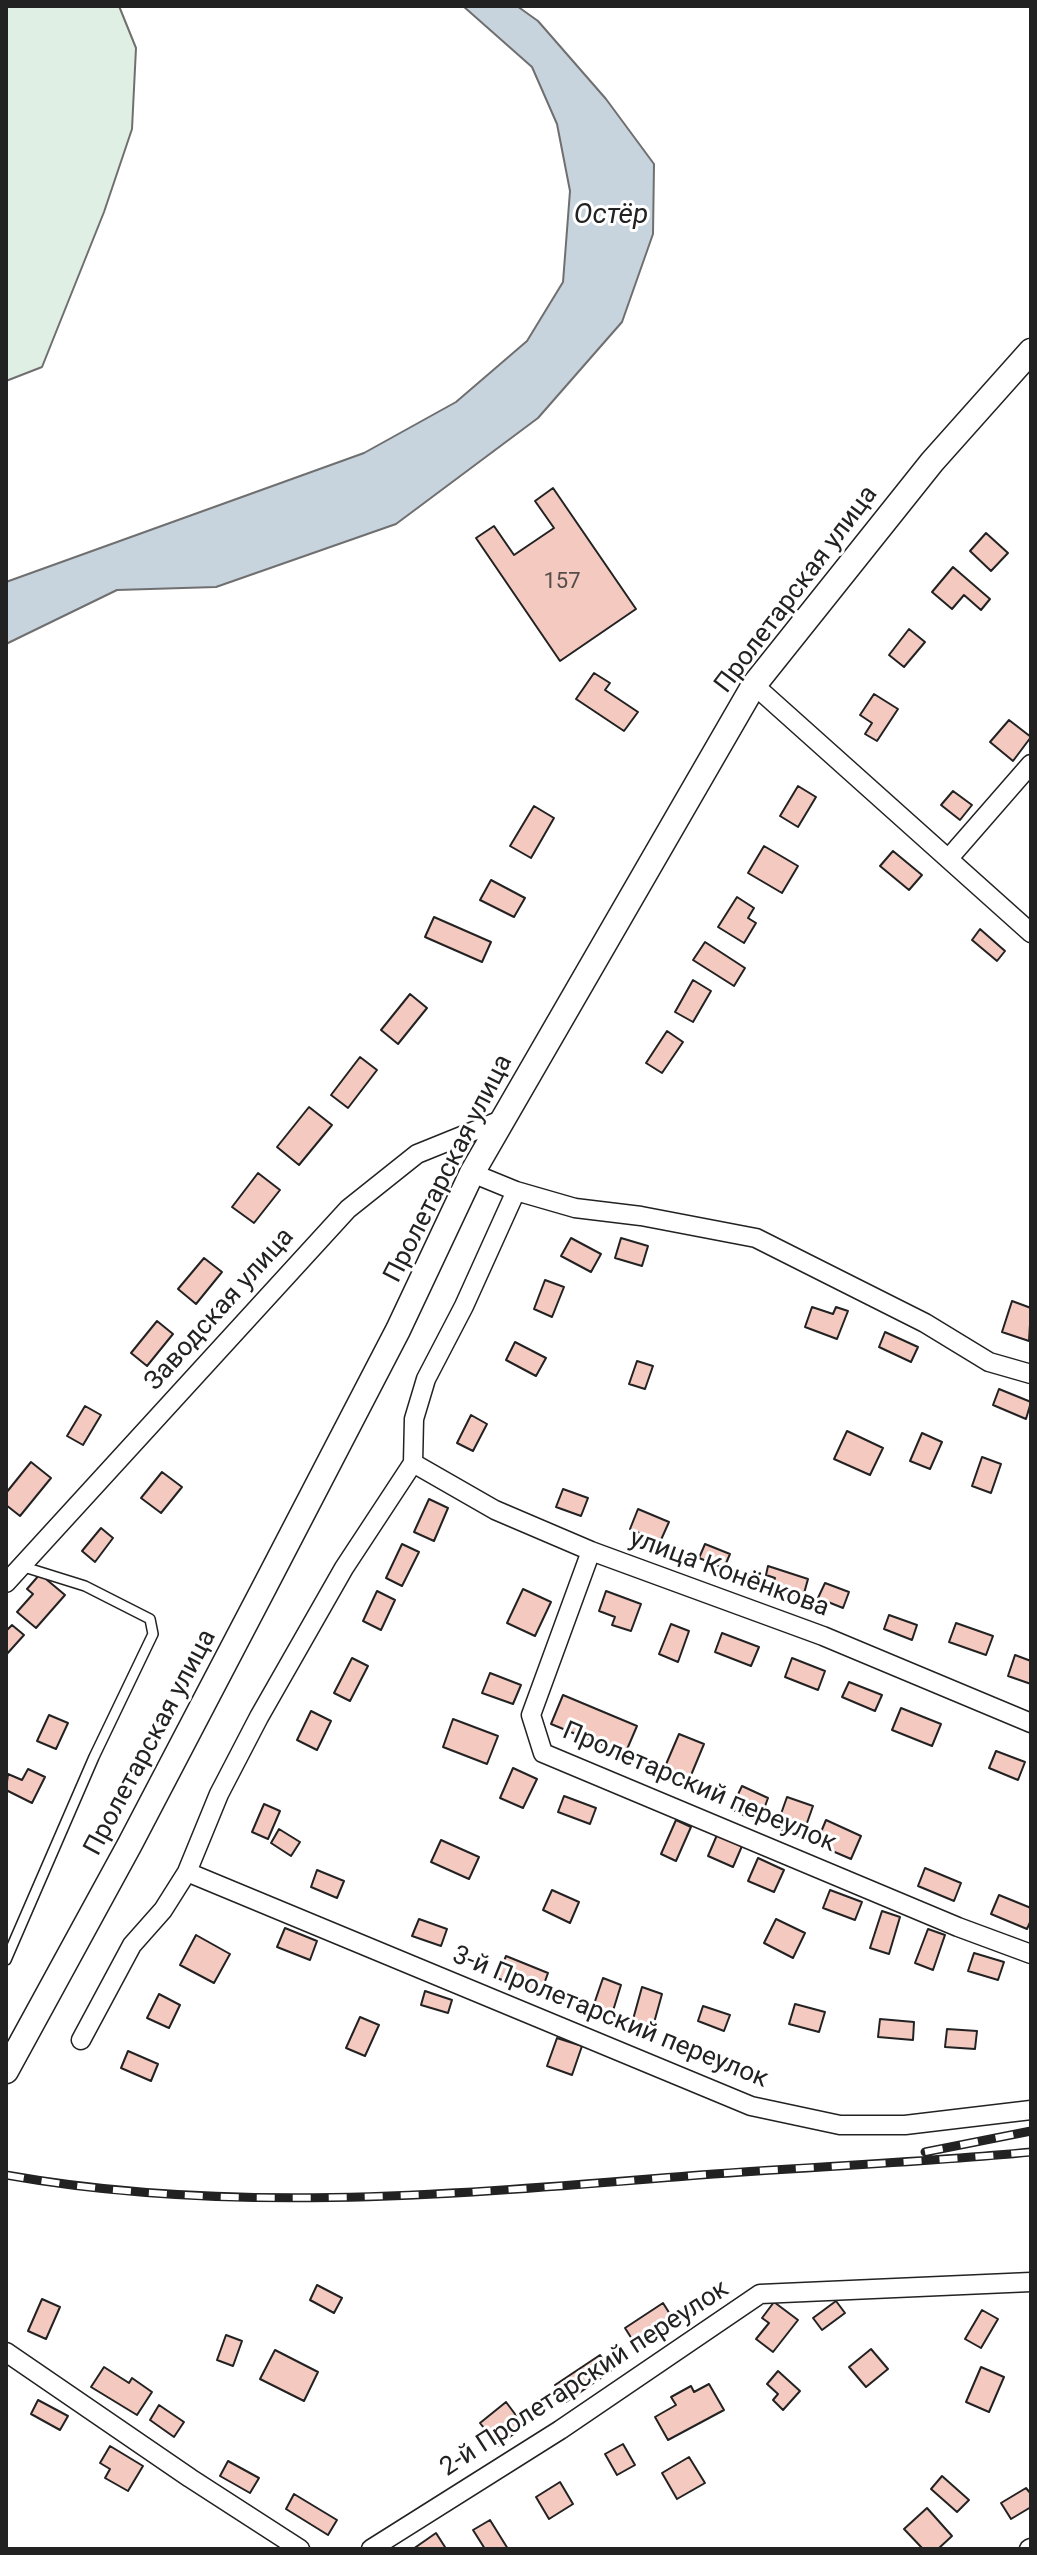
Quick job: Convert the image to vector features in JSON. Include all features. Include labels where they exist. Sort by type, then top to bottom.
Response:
[{"type":"main road","name":"Пролетарская улица","points":[[7,2068],[130,1844],[272,1573],[398,1330],[472,1173],[754,685],[932,462],[1031,351]]},
{"type":"street","points":[[754,685],[1031,933]]},
{"type":"street","points":[[949,858],[1031,764]]},
{"type":"street","name":"Заводская улица","points":[[6,1583],[14,1563],[348,1209],[417,1154],[506,1118]]},
{"type":"street","points":[[472,1173],[516,1191],[575,1208],[641,1216],[756,1238],[925,1323],[989,1362],[1031,1374]]},
{"type":"street","points":[[81,2040],[132,1945],[163,1910],[187,1872],[219,1794],[259,1717],[344,1568],[413,1463],[414,1419],[426,1379],[464,1306],[516,1191]]},
{"type":"street","name":"улица Конёнкова","points":[[413,1463],[495,1510],[591,1551],[823,1636],[1031,1723]]},
{"type":"street","name":"Пролетарский переулок","points":[[591,1551],[531,1715],[543,1753],[958,1927],[1031,1954]]},
{"type":"street","name":"3-й Пролетарский переулок","points":[[187,1872],[751,2106],[840,2125],[905,2125],[1031,2110]]},
{"type":"street","name":"2-й Пролетарский переулок","points":[[371,2549],[560,2430],[760,2294],[1031,2282]]},
{"type":"street","points":[[6,2352],[300,2549]]},
{"type":"lane","points":[[6,1960],[94,1757],[153,1634],[150,1619],[85,1586],[14,1563]]},
{"type":"green space","points":[[6,6],[119,6],[136,48],[132,129],[104,212],[42,367],[6,381]]},
{"type":"water","name":"Остёр","points":[[463,6],[517,6],[538,21],[606,99],[654,164],[653,234],[622,322],[538,418],[396,524],[216,587],[117,590],[6,644],[6,582],[364,453],[456,402],[527,341],[563,282],[570,191],[557,124],[532,67]]},
{"type":"building","points":[[553,488],[636,609],[560,661],[476,538],[494,526],[514,555],[554,528],[535,501]]},
{"type":"building","points":[[986,533],[1008,553],[991,571],[970,551]]},
{"type":"building","points":[[953,567],[990,599],[981,610],[964,595],[952,609],[932,592]]},
{"type":"building","points":[[909,629],[925,642],[904,667],[889,655]]},
{"type":"building","points":[[594,673],[610,683],[605,690],[638,712],[624,731],[576,699]]},
{"type":"building","points":[[874,694],[898,709],[877,741],[865,734],[872,723],[860,715]]},
{"type":"building","points":[[1009,720],[1031,737],[1013,761],[990,742]]},
{"type":"building","points":[[798,786],[816,797],[798,827],[780,816]]},
{"type":"building","points":[[953,791],[972,805],[960,820],[941,805]]},
{"type":"building","points":[[534,806],[554,818],[531,858],[510,846]]},
{"type":"building","points":[[764,846],[798,866],[782,893],[748,873]]},
{"type":"building","points":[[893,851],[922,875],[909,890],[880,866]]},
{"type":"building","points":[[491,880],[525,898],[514,917],[480,900]]},
{"type":"building","points":[[737,897],[754,908],[748,918],[756,923],[744,943],[718,927]]},
{"type":"building","points":[[434,917],[491,942],[482,962],[425,937]]},
{"type":"building","points":[[980,929],[1005,951],[997,961],[972,940]]},
{"type":"building","points":[[705,942],[745,968],[734,986],[693,960]]},
{"type":"building","points":[[693,980],[711,991],[693,1022],[675,1012]]},
{"type":"building","points":[[410,994],[427,1008],[398,1044],[381,1030]]},
{"type":"building","points":[[667,1031],[683,1042],[662,1073],[646,1063]]},
{"type":"building","points":[[360,1057],[377,1070],[348,1108],[331,1095]]},
{"type":"building","points":[[309,1107],[332,1125],[299,1165],[277,1147]]},
{"type":"building","points":[[258,1173],[280,1190],[254,1223],[232,1207]]},
{"type":"building","points":[[571,1238],[601,1254],[591,1272],[561,1256]]},
{"type":"building","points":[[621,1238],[648,1246],[642,1266],[615,1258]]},
{"type":"building","points":[[204,1258],[222,1272],[196,1304],[178,1289]]},
{"type":"building","points":[[545,1280],[564,1287],[552,1317],[534,1309]]},
{"type":"building","points":[[1012,1301],[1031,1308],[1029,1341],[1002,1332]]},
{"type":"building","points":[[812,1307],[833,1314],[836,1307],[848,1311],[837,1339],[805,1327]]},
{"type":"building","points":[[157,1321],[173,1334],[147,1366],[131,1353]]},
{"type":"building","points":[[885,1332],[918,1347],[911,1362],[879,1347]]},
{"type":"building","points":[[515,1342],[546,1358],[536,1376],[506,1360]]},
{"type":"building","points":[[637,1361],[653,1366],[645,1389],[629,1384]]},
{"type":"building","points":[[999,1389],[1031,1402],[1026,1419],[993,1405]]},
{"type":"building","points":[[85,1406],[101,1415],[83,1445],[67,1436]]},
{"type":"building","points":[[471,1415],[487,1424],[473,1451],[457,1443]]},
{"type":"building","points":[[847,1431],[883,1448],[870,1475],[834,1459]]},
{"type":"building","points":[[922,1433],[942,1442],[930,1469],[910,1461]]},
{"type":"building","points":[[982,1457],[1001,1464],[991,1493],[972,1486]]},
{"type":"building","points":[[31,1462],[51,1478],[20,1516],[6,1505],[6,1493]]},
{"type":"building","points":[[162,1472],[182,1487],[161,1513],[141,1498]]},
{"type":"building","points":[[563,1489],[588,1498],[581,1516],[556,1507]]},
{"type":"building","points":[[429,1499],[448,1508],[434,1541],[414,1532]]},
{"type":"building","points":[[638,1509],[669,1522],[660,1542],[630,1529]]},
{"type":"building","points":[[101,1528],[113,1538],[95,1562],[82,1551]]},
{"type":"building","points":[[402,1544],[419,1552],[402,1586],[386,1578]]},
{"type":"building","points":[[705,1544],[730,1554],[724,1568],[699,1558]]},
{"type":"building","points":[[768,1566],[808,1579],[803,1597],[772,1588],[775,1578],[766,1575]]},
{"type":"building","points":[[40,1574],[65,1595],[36,1628],[17,1612],[33,1594],[27,1589]]},
{"type":"building","points":[[825,1583],[849,1592],[843,1608],[818,1598]]},
{"type":"building","points":[[523,1589],[551,1602],[535,1636],[507,1623]]},
{"type":"building","points":[[377,1591],[395,1600],[381,1630],[363,1621]]},
{"type":"building","points":[[606,1591],[641,1604],[631,1631],[612,1625],[615,1617],[599,1611]]},
{"type":"building","points":[[889,1615],[917,1625],[912,1640],[884,1629]]},
{"type":"building","points":[[956,1623],[993,1636],[986,1655],[949,1642]]},
{"type":"building","points":[[671,1624],[689,1631],[678,1662],[659,1654]]},
{"type":"building","points":[[12,1625],[24,1635],[6,1655],[6,1631]]},
{"type":"building","points":[[722,1633],[759,1647],[751,1666],[715,1652]]},
{"type":"building","points":[[1015,1655],[1031,1661],[1031,1684],[1008,1676]]},
{"type":"building","points":[[352,1658],[368,1666],[350,1701],[334,1693]]},
{"type":"building","points":[[792,1658],[825,1671],[818,1690],[785,1677]]},
{"type":"building","points":[[490,1673],[521,1685],[513,1704],[482,1693]]},
{"type":"building","points":[[849,1682],[882,1695],[875,1711],[842,1697]]},
{"type":"building","points":[[563,1695],[637,1726],[625,1754],[551,1724]]},
{"type":"building","points":[[901,1708],[941,1724],[932,1746],[892,1730]]},
{"type":"building","points":[[311,1711],[331,1721],[317,1750],[297,1740]]},
{"type":"building","points":[[49,1715],[68,1723],[56,1749],[37,1741]]},
{"type":"building","points":[[453,1719],[498,1736],[487,1764],[443,1747]]},
{"type":"building","points":[[679,1734],[704,1744],[689,1780],[664,1769]]},
{"type":"building","points":[[996,1751],[1025,1762],[1018,1780],[989,1768]]},
{"type":"building","points":[[513,1768],[537,1779],[523,1808],[500,1798]]},
{"type":"building","points":[[28,1769],[45,1777],[32,1803],[6,1790],[8,1774],[22,1780]]},
{"type":"building","points":[[742,1786],[768,1798],[764,1809],[758,1806],[752,1819],[731,1809]]},
{"type":"building","points":[[564,1796],[596,1808],[590,1824],[558,1812]]},
{"type":"building","points":[[787,1797],[813,1806],[802,1837],[776,1828]]},
{"type":"building","points":[[264,1804],[280,1811],[268,1839],[252,1832]]},
{"type":"building","points":[[676,1820],[691,1827],[676,1861],[661,1854]]},
{"type":"building","points":[[826,1820],[861,1836],[851,1859],[816,1844]]},
{"type":"building","points":[[279,1829],[300,1842],[291,1856],[271,1843]]},
{"type":"building","points":[[717,1835],[742,1846],[733,1867],[708,1856]]},
{"type":"building","points":[[441,1840],[479,1857],[469,1879],[431,1862]]},
{"type":"building","points":[[758,1858],[784,1870],[774,1892],[748,1881]]},
{"type":"building","points":[[925,1868],[961,1883],[954,1901],[918,1886]]},
{"type":"building","points":[[317,1870],[344,1881],[337,1898],[311,1887]]},
{"type":"building","points":[[552,1890],[579,1902],[570,1923],[543,1910]]},
{"type":"building","points":[[830,1890],[862,1902],[855,1920],[823,1908]]},
{"type":"building","points":[[999,1895],[1031,1908],[1027,1929],[991,1914]]},
{"type":"building","points":[[882,1911],[900,1917],[889,1954],[870,1948]]},
{"type":"building","points":[[419,1919],[447,1929],[441,1946],[412,1936]]},
{"type":"building","points":[[776,1919],[805,1933],[793,1958],[764,1943]]},
{"type":"building","points":[[285,1928],[317,1941],[310,1960],[277,1947]]},
{"type":"building","points":[[928,1929],[945,1935],[933,1970],[915,1963]]},
{"type":"building","points":[[196,1935],[230,1954],[214,1983],[180,1965]]},
{"type":"building","points":[[974,1953],[1004,1962],[998,1980],[968,1971]]},
{"type":"building","points":[[506,1956],[548,1973],[540,1995],[497,1978]]},
{"type":"building","points":[[603,1978],[621,1985],[612,2014],[593,2007]]},
{"type":"building","points":[[642,1987],[662,1994],[652,2030],[632,2023]]},
{"type":"building","points":[[425,1991],[452,2000],[448,2013],[421,2005]]},
{"type":"building","points":[[159,1994],[180,2005],[169,2028],[147,2018]]},
{"type":"building","points":[[795,2004],[825,2012],[819,2032],[789,2024]]},
{"type":"building","points":[[703,2006],[730,2015],[724,2031],[698,2021]]},
{"type":"building","points":[[360,2017],[379,2025],[365,2056],[346,2048]]},
{"type":"building","points":[[880,2019],[914,2022],[913,2040],[878,2037]]},
{"type":"building","points":[[947,2029],[977,2031],[975,2049],[945,2047]]},
{"type":"building","points":[[557,2038],[582,2046],[572,2075],[547,2066]]},
{"type":"building","points":[[128,2051],[158,2064],[151,2081],[121,2068]]},
{"type":"building","points":[[317,2285],[342,2298],[334,2313],[310,2300]]},
{"type":"building","points":[[42,2299],[60,2307],[46,2339],[28,2331]]},
{"type":"building","points":[[836,2301],[845,2313],[822,2330],[813,2318]]},
{"type":"building","points":[[774,2302],[798,2320],[773,2352],[756,2339],[769,2323],[762,2318]]},
{"type":"building","points":[[663,2303],[675,2322],[637,2347],[625,2328]]},
{"type":"building","points":[[982,2310],[998,2319],[981,2348],[965,2339]]},
{"type":"building","points":[[226,2335],[242,2341],[233,2366],[217,2360]]},
{"type":"building","points":[[871,2349],[888,2369],[866,2387],[849,2367]]},
{"type":"building","points":[[275,2350],[318,2372],[304,2401],[260,2379]]},
{"type":"building","points":[[600,2355],[611,2371],[566,2402],[555,2385]]},
{"type":"building","points":[[104,2367],[129,2383],[132,2378],[152,2392],[137,2415],[91,2387]]},
{"type":"building","points":[[981,2367],[1004,2377],[989,2412],[966,2402]]},
{"type":"building","points":[[778,2371],[800,2391],[783,2410],[773,2400],[778,2394],[767,2384]]},
{"type":"building","points":[[709,2384],[724,2410],[668,2440],[655,2417],[676,2405],[671,2397],[691,2386],[694,2392]]},
{"type":"building","points":[[38,2400],[68,2416],[60,2430],[31,2414]]},
{"type":"building","points":[[506,2402],[524,2426],[498,2446],[480,2423]]},
{"type":"building","points":[[159,2405],[184,2422],[174,2437],[150,2420]]},
{"type":"building","points":[[623,2444],[635,2465],[617,2475],[605,2454]]},
{"type":"building","points":[[110,2446],[143,2466],[128,2491],[105,2478],[110,2469],[100,2463]]},
{"type":"building","points":[[689,2457],[705,2483],[677,2499],[662,2473]]},
{"type":"building","points":[[228,2461],[259,2478],[250,2493],[220,2476]]},
{"type":"building","points":[[942,2476],[969,2500],[957,2512],[931,2489]]},
{"type":"building","points":[[560,2482],[573,2504],[549,2519],[536,2497]]},
{"type":"building","points":[[1026,2488],[1031,2494],[1031,2507],[1011,2519],[1001,2503]]},
{"type":"building","points":[[294,2494],[337,2520],[328,2535],[286,2509]]},
{"type":"building","points":[[927,2508],[952,2536],[938,2549],[923,2549],[904,2529]]},
{"type":"building","points":[[490,2520],[508,2549],[485,2549],[473,2530]]},
{"type":"building","points":[[436,2533],[445,2547],[443,2549],[413,2549]]},
{"type":"railway","points":[[925,2152],[1031,2131]]},
{"type":"railway","points":[[6,2175],[176,2195],[346,2197],[517,2189],[1031,2152]]}]
